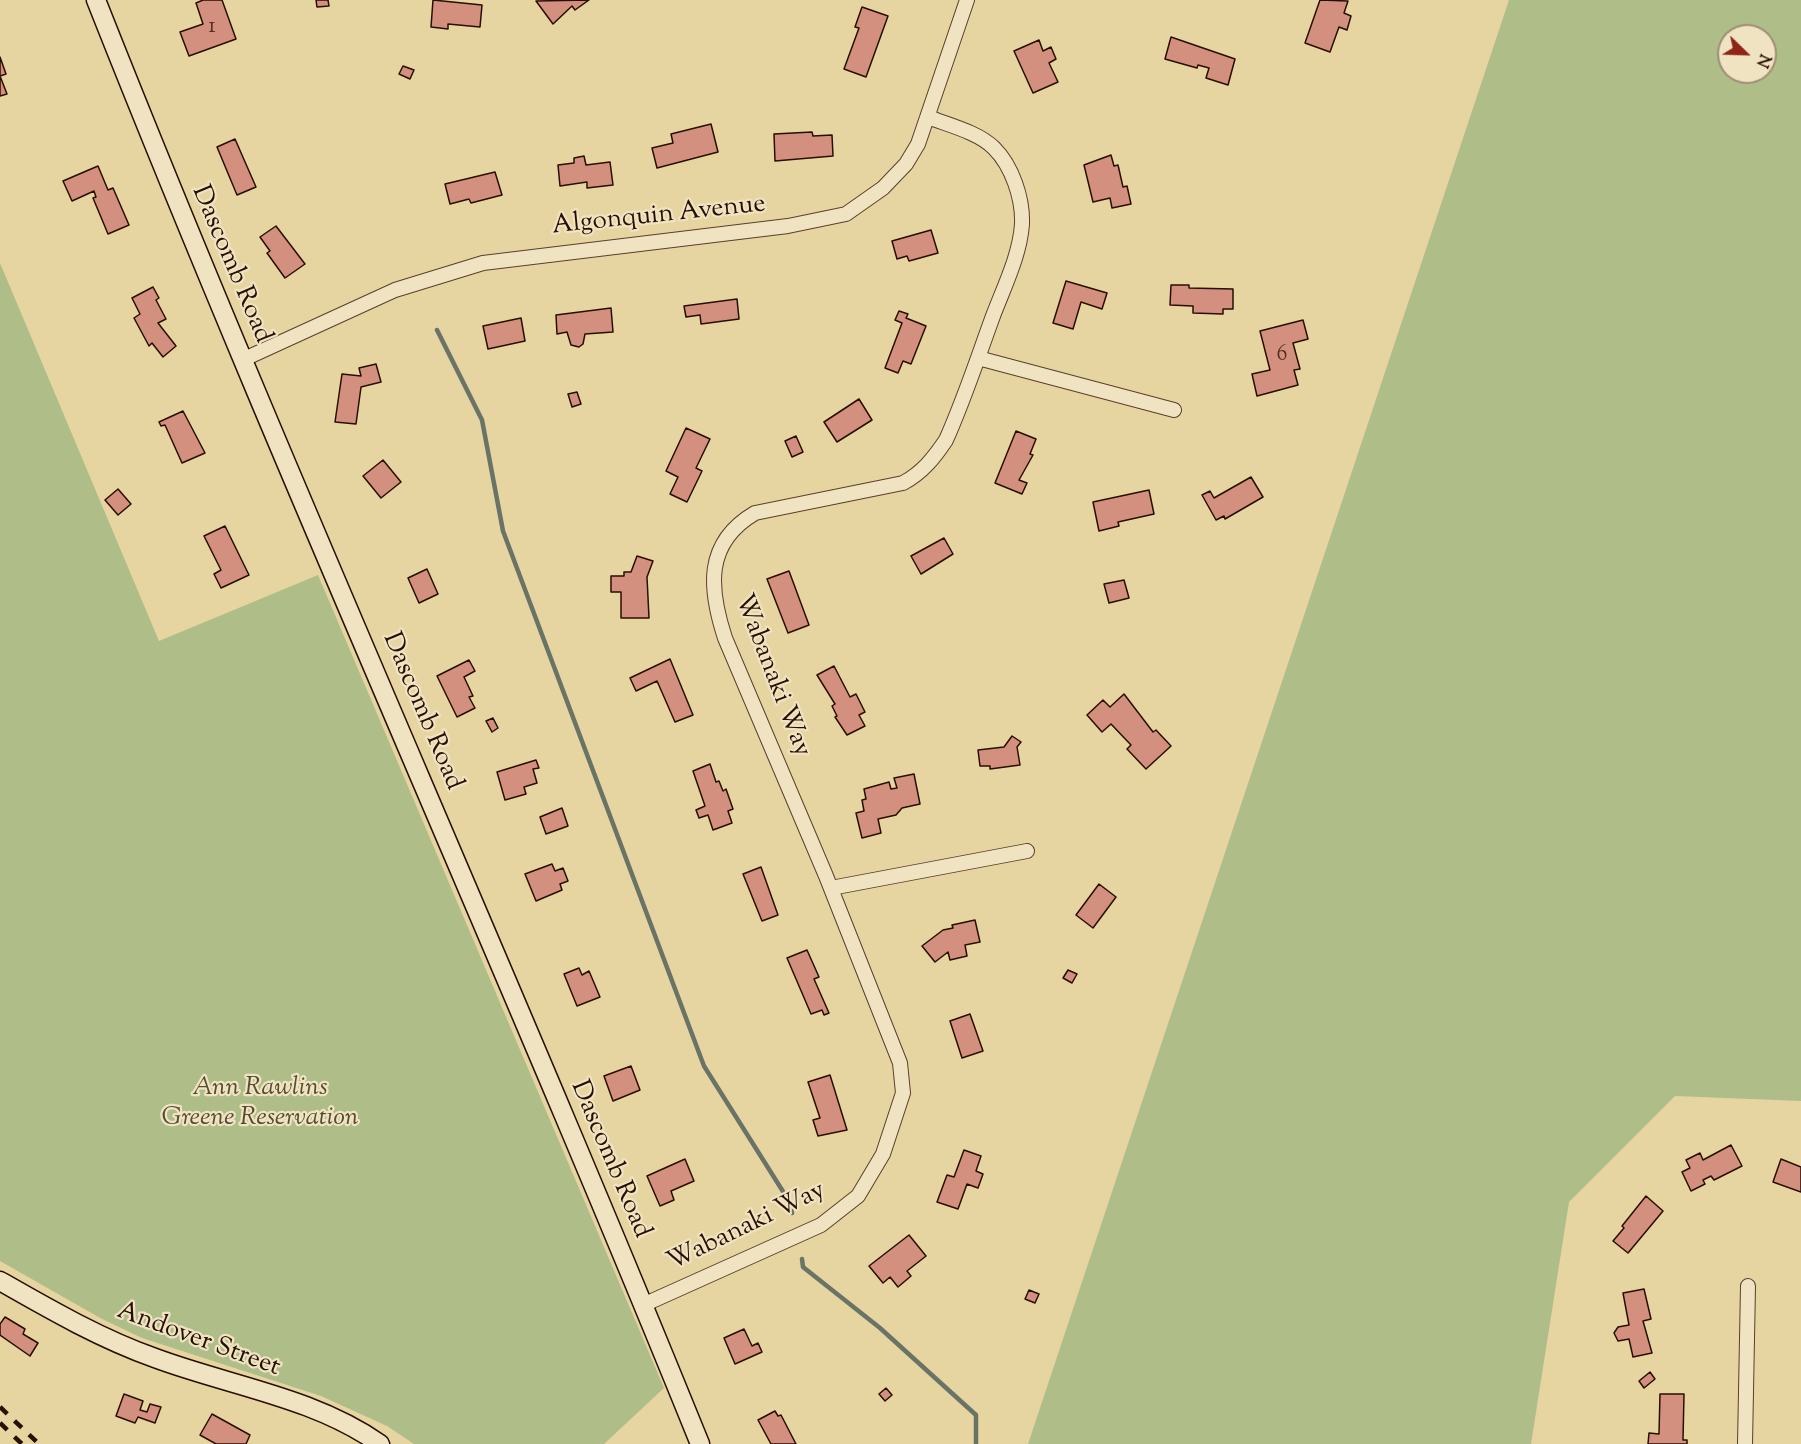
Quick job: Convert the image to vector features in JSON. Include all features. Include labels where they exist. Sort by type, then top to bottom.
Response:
[{"type":"main road","name":"Dascomb Road","points":[[96,0],[242,360],[445,833],[700,1444]]},
{"type":"main road","name":"Andover Street","points":[[0,1281],[126,1347],[155,1359],[318,1410],[358,1429],[380,1444]]},
{"type":"street","name":"Algonquin Avenue","points":[[242,360],[395,290],[483,263],[788,226],[846,214],[883,188],[906,164],[918,144],[967,0]]},
{"type":"street","name":"Wabanaki Way","points":[[642,1305],[821,1225],[858,1196],[883,1154],[903,1093],[900,1063],[831,888],[725,638],[714,604],[713,579],[719,553],[727,534],[739,522],[755,513],[886,488],[915,477],[935,458],[946,440],[1015,258],[1022,224],[1020,204],[1005,163],[993,147],[977,137],[928,117]]},
{"type":"street","points":[[978,358],[1174,410]]},
{"type":"street","points":[[831,888],[1027,851]]},
{"type":"street","points":[[1745,1444],[1748,1286]]},
{"type":"green space","points":[[1509,0],[1801,0],[1801,1101],[1675,1096],[1569,1202],[1531,1444],[1028,1444]]},
{"type":"green space","name":"Ann Rawlins Greene Reservation","points":[[0,263],[159,641],[318,575],[664,1388],[604,1444],[414,1444],[387,1426],[321,1396],[142,1338],[102,1319],[0,1261]]},
{"type":"building","points":[[203,0],[222,0],[236,39],[189,56],[180,32],[203,24],[196,3]]},
{"type":"building","points":[[316,0],[328,0],[329,6],[317,7]]},
{"type":"building","points":[[433,0],[482,5],[480,27],[448,24],[448,29],[431,27]]},
{"type":"building","points":[[589,0],[575,10],[572,6],[553,24],[536,1]]},
{"type":"building","points":[[1320,0],[1348,1],[1344,13],[1351,16],[1347,30],[1339,27],[1330,52],[1305,43]]},
{"type":"building","points":[[862,7],[888,16],[866,77],[844,69],[859,28],[855,27]]},
{"type":"building","points":[[1171,37],[1235,59],[1228,85],[1206,78],[1209,68],[1198,65],[1197,68],[1165,59]]},
{"type":"building","points":[[1039,40],[1043,51],[1051,47],[1056,59],[1049,63],[1058,82],[1033,93],[1014,51]]},
{"type":"building","points":[[0,57],[6,74],[0,76]]},
{"type":"building","points":[[403,66],[414,70],[410,79],[399,74]]},
{"type":"building","points":[[0,76],[7,94],[0,96]]},
{"type":"building","points":[[711,124],[718,152],[657,168],[652,148],[673,143],[671,134]]},
{"type":"building","points":[[812,132],[813,136],[832,135],[833,156],[775,161],[774,134]]},
{"type":"building","points":[[235,139],[256,187],[237,195],[217,147]]},
{"type":"building","points":[[1111,155],[1114,166],[1118,165],[1123,187],[1127,186],[1131,204],[1112,208],[1110,198],[1093,202],[1084,165]]},
{"type":"building","points":[[584,156],[586,165],[610,162],[613,185],[587,188],[587,182],[560,186],[558,165],[574,163],[574,158]]},
{"type":"building","points":[[98,166],[108,190],[113,188],[129,225],[108,234],[93,198],[96,197],[94,191],[72,201],[63,181]]},
{"type":"building","points":[[495,172],[502,195],[471,203],[469,199],[450,204],[445,184]]},
{"type":"building","points":[[276,226],[305,264],[285,278],[267,253],[270,251],[260,237]]},
{"type":"building","points":[[931,230],[938,253],[909,261],[907,256],[897,259],[892,241]]},
{"type":"building","points":[[1066,281],[1107,293],[1102,309],[1081,302],[1073,329],[1053,323]]},
{"type":"building","points":[[1171,285],[1189,285],[1189,288],[1233,289],[1233,309],[1223,309],[1223,314],[1193,313],[1193,306],[1170,305]]},
{"type":"building","points":[[153,287],[159,298],[156,300],[166,319],[158,323],[176,346],[163,357],[152,343],[149,346],[134,318],[140,314],[132,298]]},
{"type":"building","points":[[737,299],[739,319],[701,324],[700,315],[686,317],[684,306]]},
{"type":"building","points":[[611,308],[613,332],[585,334],[583,344],[579,347],[571,345],[567,332],[557,334],[556,315]]},
{"type":"building","points":[[899,311],[908,314],[906,318],[926,326],[911,364],[903,361],[898,373],[885,368],[902,323],[895,320]]},
{"type":"building","points":[[521,318],[525,341],[488,349],[483,326]]},
{"type":"building","points":[[1303,320],[1308,339],[1293,343],[1300,369],[1294,370],[1298,385],[1257,396],[1252,374],[1270,370],[1260,331]]},
{"type":"building","points":[[376,364],[381,382],[361,387],[356,424],[335,422],[342,374],[361,376],[359,368]]},
{"type":"building","points":[[577,392],[581,404],[572,407],[568,394]]},
{"type":"building","points":[[859,399],[872,420],[837,442],[824,422]]},
{"type":"building","points":[[183,411],[205,453],[182,463],[165,425],[161,426],[159,422]]},
{"type":"building","points":[[686,428],[710,439],[696,468],[702,471],[687,502],[670,494],[678,477],[666,471]]},
{"type":"building","points":[[1016,431],[1036,439],[1030,454],[1033,455],[1019,480],[1027,483],[1022,494],[995,483]]},
{"type":"building","points":[[796,436],[803,452],[792,457],[785,441]]},
{"type":"building","points":[[383,460],[401,482],[381,498],[363,476]]},
{"type":"building","points":[[1251,477],[1263,497],[1225,519],[1224,516],[1216,520],[1202,495],[1210,491],[1214,498]]},
{"type":"building","points":[[118,489],[131,504],[118,515],[105,500]]},
{"type":"building","points":[[1149,490],[1154,514],[1118,522],[1119,526],[1099,531],[1093,502]]},
{"type":"building","points":[[225,526],[249,575],[221,588],[214,574],[221,570],[204,536]]},
{"type":"building","points":[[944,538],[953,554],[921,574],[911,556]]},
{"type":"building","points":[[637,556],[653,561],[647,577],[649,618],[621,618],[621,592],[611,592],[611,576],[624,576],[624,572],[631,572]]},
{"type":"building","points":[[427,569],[438,594],[419,603],[408,578]]},
{"type":"building","points":[[789,571],[809,625],[788,633],[767,579]]},
{"type":"building","points":[[1124,580],[1129,598],[1109,603],[1104,584]]},
{"type":"building","points":[[670,659],[693,715],[675,722],[657,681],[636,691],[630,678]]},
{"type":"building","points":[[469,660],[475,671],[464,677],[473,696],[469,697],[475,708],[457,717],[437,676]]},
{"type":"building","points":[[834,666],[850,697],[856,694],[865,712],[859,715],[865,726],[847,735],[835,717],[837,716],[832,706],[835,704],[817,675]]},
{"type":"building","points":[[1124,694],[1153,732],[1156,730],[1171,746],[1146,769],[1127,749],[1131,745],[1111,724],[1102,732],[1087,715],[1103,700],[1110,707]]},
{"type":"building","points":[[493,718],[498,728],[492,732],[486,721]]},
{"type":"building","points":[[1012,736],[1021,742],[1017,747],[1020,765],[990,769],[990,766],[980,766],[978,750],[1004,747]]},
{"type":"building","points":[[536,760],[539,768],[533,769],[537,783],[524,787],[526,794],[505,800],[497,772]]},
{"type":"building","points":[[710,764],[716,782],[719,781],[723,791],[726,789],[733,809],[728,811],[732,823],[713,830],[708,815],[699,818],[696,810],[705,806],[693,771]]},
{"type":"building","points":[[914,774],[920,804],[902,808],[896,815],[878,819],[881,833],[862,838],[856,813],[864,811],[862,800],[866,799],[864,789],[889,782],[891,789],[897,788],[894,778]]},
{"type":"building","points":[[562,808],[568,826],[546,834],[540,817]]},
{"type":"building","points":[[552,864],[555,871],[563,868],[568,881],[560,884],[562,890],[536,901],[525,874]]},
{"type":"building","points":[[761,867],[778,915],[762,921],[743,874]]},
{"type":"building","points":[[1099,884],[1116,897],[1093,928],[1076,915]]},
{"type":"building","points":[[975,920],[980,942],[965,945],[967,956],[950,960],[948,952],[935,962],[922,946],[943,930],[953,928],[952,925]]},
{"type":"building","points":[[807,950],[819,977],[814,979],[829,1013],[824,1015],[822,1010],[811,1014],[787,958]]},
{"type":"building","points":[[579,968],[582,975],[589,971],[600,997],[577,1006],[564,974]]},
{"type":"building","points":[[1068,970],[1077,974],[1072,983],[1063,978]]},
{"type":"building","points":[[970,1014],[983,1051],[962,1058],[950,1021]]},
{"type":"building","points":[[631,1066],[640,1090],[613,1101],[604,1076]]},
{"type":"building","points":[[830,1075],[847,1130],[818,1136],[813,1120],[820,1118],[808,1082]]},
{"type":"building","points":[[1731,1145],[1742,1166],[1714,1180],[1711,1176],[1703,1180],[1705,1184],[1691,1191],[1682,1172],[1690,1168],[1686,1160],[1700,1153],[1703,1160]]},
{"type":"building","points":[[964,1150],[981,1156],[976,1171],[983,1174],[978,1188],[967,1184],[958,1209],[937,1202],[947,1175],[954,1177]]},
{"type":"building","points":[[685,1159],[694,1181],[671,1191],[674,1200],[660,1206],[647,1176]]},
{"type":"building","points":[[1781,1159],[1801,1167],[1801,1192],[1773,1182]]},
{"type":"building","points":[[1646,1196],[1663,1211],[1628,1253],[1613,1241]]},
{"type":"building","points":[[909,1235],[926,1256],[907,1271],[911,1276],[898,1287],[890,1277],[883,1283],[869,1266]]},
{"type":"building","points":[[1644,1289],[1651,1319],[1643,1321],[1652,1353],[1633,1357],[1629,1339],[1618,1341],[1614,1333],[1618,1327],[1629,1325],[1623,1293]]},
{"type":"building","points":[[1029,1290],[1039,1294],[1035,1303],[1025,1299]]},
{"type":"building","points":[[5,1317],[25,1329],[23,1334],[38,1343],[30,1356],[0,1335],[0,1324]]},
{"type":"building","points":[[744,1329],[752,1346],[758,1343],[762,1352],[735,1364],[724,1338]]},
{"type":"building","points":[[1650,1372],[1655,1379],[1644,1388],[1639,1381]]},
{"type":"building","points":[[886,1388],[892,1395],[885,1401],[879,1394]]},
{"type":"building","points":[[124,1394],[143,1401],[140,1410],[147,1412],[150,1404],[161,1407],[155,1423],[138,1417],[135,1423],[116,1416]]},
{"type":"building","points":[[1660,1394],[1684,1394],[1683,1440],[1687,1440],[1687,1444],[1648,1444],[1649,1433],[1659,1434]]},
{"type":"building","points":[[775,1411],[778,1416],[781,1415],[796,1444],[771,1444],[758,1420]]},
{"type":"building","points":[[212,1414],[250,1435],[246,1444],[216,1444],[200,1435]]},
{"type":"waterway","points":[[437,330],[482,420],[503,531],[704,1066],[789,1201],[792,1213]]},
{"type":"waterway","points":[[802,1259],[803,1267],[880,1328],[976,1415],[976,1444]]},
{"type":"railway","points":[[0,1407],[39,1444]]},
{"type":"railway","points":[[0,1423],[22,1444]]}]
